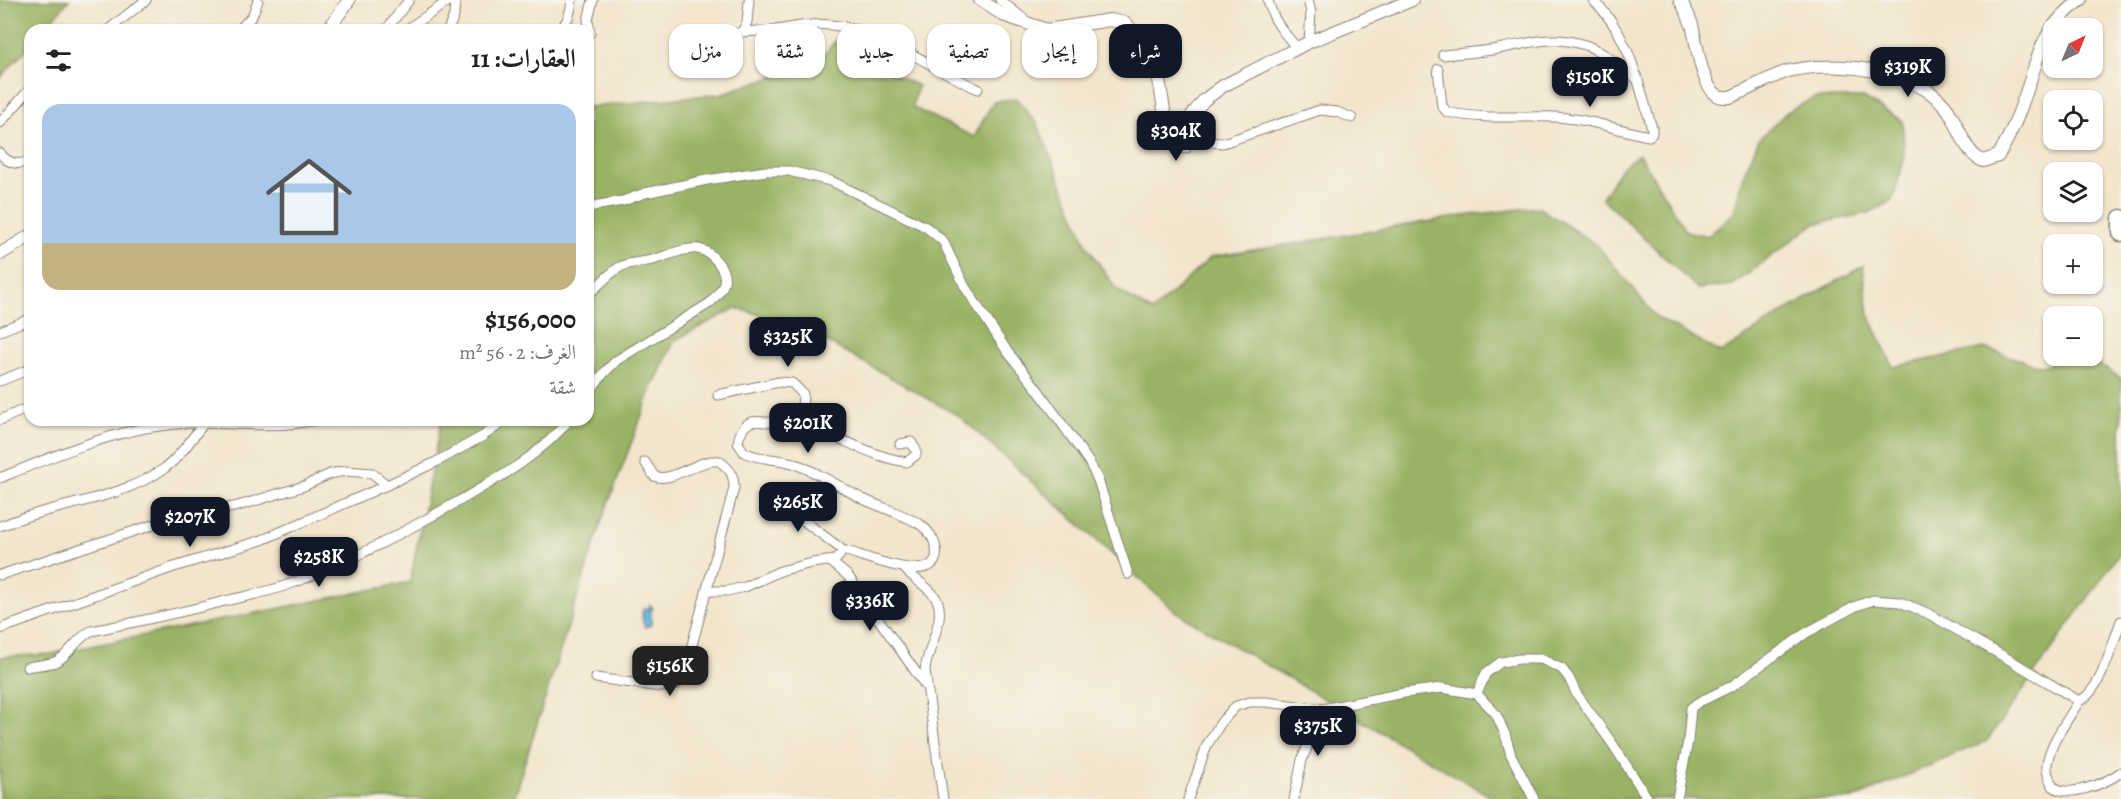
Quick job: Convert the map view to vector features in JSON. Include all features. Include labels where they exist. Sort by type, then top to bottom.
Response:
[{"type":"highway","points":[[2121,218],[2121,233]]},
{"type":"main road","points":[[332,24],[349,0]]},
{"type":"main road","points":[[980,0],[1003,15],[1029,24]]},
{"type":"main road","points":[[1080,24],[1119,20],[1133,32],[1140,53],[1154,69],[1159,79],[1169,134],[1181,148],[1187,143],[1192,115],[1204,100],[1222,86],[1309,42],[1412,0]]},
{"type":"main road","points":[[1680,0],[1687,11],[1706,78],[1715,95],[1723,98],[1730,97],[1777,75],[1810,67],[1842,67],[1885,74],[1904,80],[1934,95],[1952,115],[1970,151],[1977,159],[1983,161],[1998,156],[2019,114],[2044,40],[2059,20],[2081,0]]},
{"type":"main road","points":[[0,254],[24,240]]},
{"type":"street","points":[[116,24],[146,0]]},
{"type":"street","points":[[245,24],[252,16],[259,0]]},
{"type":"street","points":[[391,24],[409,0]]},
{"type":"street","points":[[414,24],[450,0]]},
{"type":"street","points":[[451,24],[454,16],[455,0]]},
{"type":"street","points":[[565,24],[568,20],[572,0]]},
{"type":"street","points":[[589,24],[593,0]]},
{"type":"street","points":[[743,30],[747,22],[749,0]]},
{"type":"street","points":[[1000,0],[1031,24]]},
{"type":"street","points":[[1268,0],[1276,23],[1297,48]]},
{"type":"street","points":[[1308,0],[1311,12],[1309,42]]},
{"type":"street","points":[[1438,69],[1442,106],[1447,112],[1479,117],[1566,118],[1649,136],[1653,131],[1620,35],[1593,0]]},
{"type":"street","points":[[743,32],[810,24],[840,26],[865,33],[953,78],[978,88]]},
{"type":"street","points":[[1443,55],[1502,49],[1526,42],[1557,40],[1586,45],[1636,78]]},
{"type":"street","points":[[0,123],[24,96]]},
{"type":"street","points":[[1188,134],[1199,141],[1223,143],[1320,110],[1337,112],[1352,118]]},
{"type":"street","points":[[0,153],[9,162],[24,162]]},
{"type":"street","points":[[594,206],[707,180],[765,171],[789,171],[831,181],[926,227],[943,241],[965,286],[1007,351],[1089,462],[1098,480],[1128,574]]},
{"type":"street","points":[[594,288],[609,274],[627,264],[656,259],[687,248],[701,249],[712,255],[723,270],[725,283],[710,303],[617,360],[594,386]]},
{"type":"street","points":[[0,331],[24,321]]},
{"type":"street","points":[[0,381],[24,371]]},
{"type":"street","points":[[718,395],[778,382],[792,383],[803,394],[801,426]]},
{"type":"street","points":[[0,420],[24,410]]},
{"type":"street","points":[[772,496],[842,551],[905,569],[924,569],[936,557],[936,549],[932,537],[921,525],[865,500],[802,466],[748,455],[738,446],[741,432],[749,423],[770,422],[801,426],[827,434],[892,460],[907,462],[916,455],[912,442],[900,444]]},
{"type":"street","points":[[0,478],[116,436],[158,426]]},
{"type":"street","points":[[0,526],[33,514],[78,504],[152,476],[176,457],[202,426]]},
{"type":"street","points":[[0,629],[171,567],[262,540],[436,462],[497,426]]},
{"type":"street","points":[[27,667],[57,661],[80,637],[91,631],[262,593],[293,584],[345,562],[399,535],[484,486],[546,444],[563,426]]},
{"type":"street","points":[[596,678],[661,687],[675,685],[680,669],[688,660],[734,488],[732,472],[719,461],[712,460],[659,478],[652,473],[645,462]]},
{"type":"street","points":[[0,575],[159,523],[238,506],[304,486],[330,474],[345,471],[372,473],[387,485]]},
{"type":"street","points":[[706,591],[727,591],[745,587],[780,571],[835,560],[842,551]]},
{"type":"street","points":[[830,561],[848,576],[926,686]]},
{"type":"street","points":[[905,569],[934,595],[939,603],[938,623],[925,661],[926,686],[943,799]]},
{"type":"street","points":[[1677,799],[1688,741],[1691,708],[1732,686],[1806,633],[1856,606],[1873,600],[1900,602],[1936,618],[2079,701]]},
{"type":"street","points":[[2121,621],[2096,683],[2079,701],[2052,749],[2047,765],[2049,778],[2056,793],[2068,798],[2088,793],[2121,772]]},
{"type":"street","points":[[1477,694],[1486,673],[1501,662],[1541,659],[1562,669],[1648,799]]},
{"type":"street","points":[[1188,799],[1207,745],[1222,721],[1236,706],[1250,702],[1266,702],[1322,709],[1442,688],[1477,694],[1496,714],[1510,755],[1534,799]]},
{"type":"street","points":[[1294,799],[1302,760],[1322,709]]},
{"type":"green space","points":[[0,0],[69,0],[48,24],[24,24],[24,52],[0,78]]},
{"type":"green space","points":[[837,38],[837,78],[902,78],[918,86],[912,107],[974,137],[993,102],[1016,98],[1038,125],[1087,246],[1116,289],[1152,312],[1211,257],[1462,216],[1538,207],[1597,245],[1656,317],[1721,353],[1792,307],[1863,266],[1869,315],[1893,367],[1984,348],[2040,366],[2101,366],[2121,378],[2121,551],[1987,741],[1852,799],[1495,799],[1176,612],[959,416],[799,326],[736,308],[675,340],[652,388],[601,523],[513,799],[0,799],[0,657],[51,654],[410,582],[440,426],[594,426],[594,106],[720,94],[769,78],[825,78],[825,53]]},
{"type":"green space","points":[[1814,98],[1863,98],[1903,121],[1904,160],[1893,200],[1869,213],[1814,224],[1733,285],[1698,289],[1602,198],[1622,167],[1639,154],[1686,231],[1708,236],[1734,212],[1742,178],[1759,139],[1788,111]]},
{"type":"water","points":[[650,605],[653,608],[651,625],[645,627],[642,618],[643,609],[649,608]]}]
